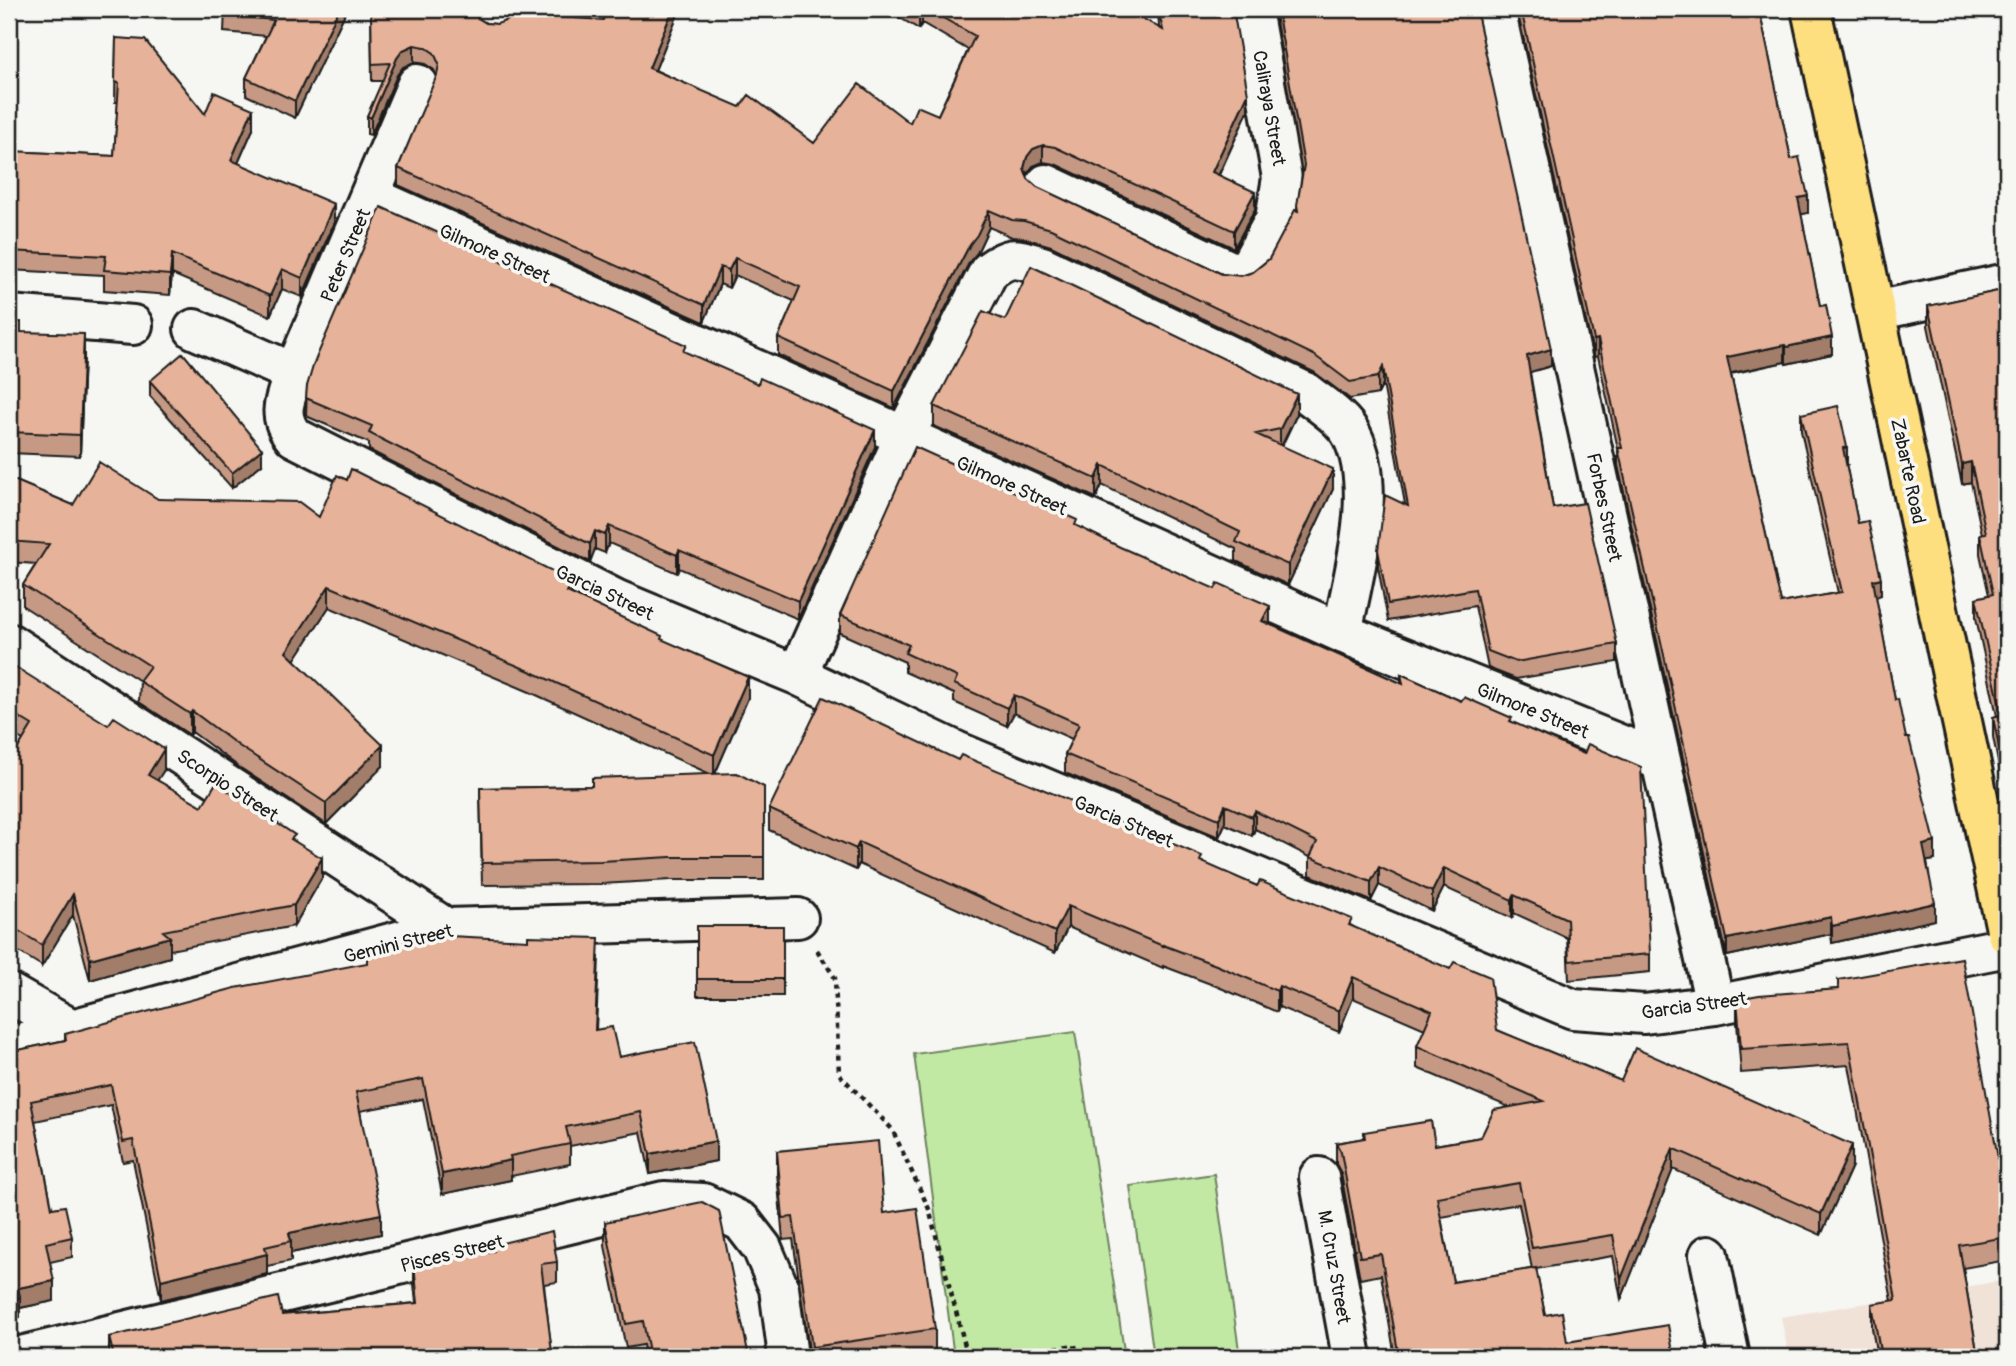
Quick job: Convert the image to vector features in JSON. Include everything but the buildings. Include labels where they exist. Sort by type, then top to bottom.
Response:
[{"type":"main road","name":"Zabarte Road","points":[[1811,9],[2007,934]]},
{"type":"street","name":"Caliraya Street","points":[[1046,184],[1231,271],[1241,271],[1250,265],[1275,219],[1282,178],[1252,9]]},
{"type":"street","name":"Forbes Street","points":[[1495,9],[1715,1005]]},
{"type":"street","name":"Peter Street","points":[[286,427],[282,413],[294,373],[417,84]]},
{"type":"street","name":"Gilmore Street","points":[[370,196],[1342,633],[1661,761]]},
{"type":"street","points":[[797,675],[904,437],[989,271],[1005,259],[1017,258],[1042,266],[1305,391],[1341,422],[1352,435],[1360,464],[1364,500],[1362,533],[1342,633]]},
{"type":"street","points":[[1875,310],[2007,284]]},
{"type":"street","points":[[9,315],[133,325]]},
{"type":"street","points":[[194,329],[294,373]]},
{"type":"street","name":"Garcia Street","points":[[286,427],[294,438],[615,599],[797,675],[956,751],[1573,1009],[1644,1013],[1715,1005],[2007,947]]},
{"type":"street","name":"Scorpio Street","points":[[9,643],[446,928]]},
{"type":"street","name":"Gemini Street","points":[[9,1046],[446,928],[799,918]]},
{"type":"street","points":[[9,993],[72,1029]]},
{"type":"street","name":"M. Cruz Street","points":[[1319,1177],[1352,1357]]},
{"type":"street","name":"Pisces Street","points":[[17,1357],[664,1201],[702,1203],[742,1222],[762,1248],[779,1288],[788,1357]]},
{"type":"street","points":[[1709,1255],[1730,1357]]},
{"type":"path","points":[[799,918],[835,978],[839,1074],[892,1129],[929,1209],[968,1357]]},
{"type":"path","points":[[996,1357],[1074,1345],[1077,1357]]},
{"type":"shaded area","points":[[2007,1280],[2007,1357],[1789,1357],[1781,1317]]},
{"type":"green space","points":[[1075,1032],[1125,1357],[1054,1357],[1052,1349],[1004,1357],[954,1357],[914,1054]]},
{"type":"green space","points":[[1214,1174],[1240,1357],[1154,1357],[1130,1186]]}]
